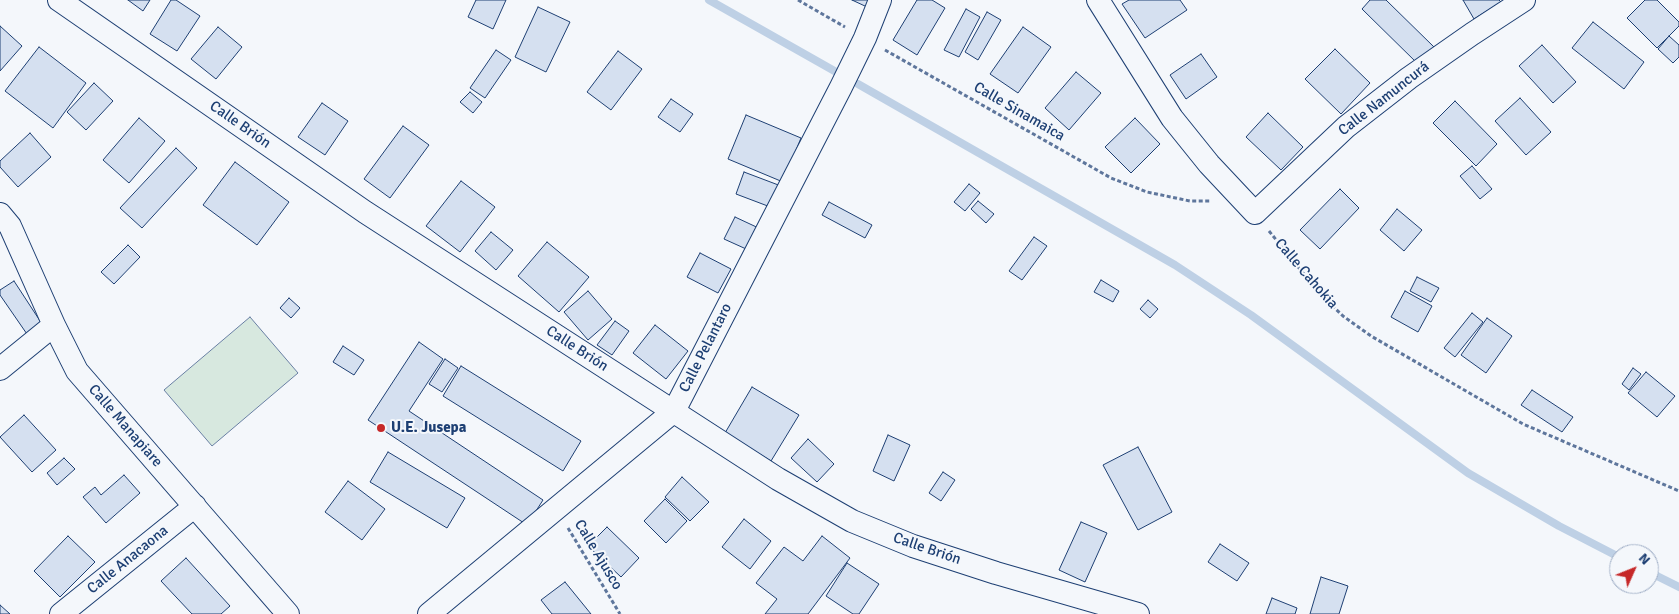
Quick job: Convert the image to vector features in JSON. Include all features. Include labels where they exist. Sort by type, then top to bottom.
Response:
[{"type":"street","name":"Calle Brión","points":[[59,0],[365,212],[778,479],[852,521],[913,546],[1138,614]]},
{"type":"street","name":"Calle Pelantaro","points":[[429,614],[674,411],[865,38],[880,0]]},
{"type":"street","points":[[1098,0],[1172,118],[1209,164],[1248,206]]},
{"type":"street","name":"Calle Namuncurá","points":[[1248,206],[1395,89],[1472,34],[1524,0]]},
{"type":"street","name":"Calle Manapiare","points":[[0,214],[10,226],[54,325],[77,371],[288,614]]},
{"type":"street","points":[[0,369],[54,325]]},
{"type":"street","name":"Calle Anacaona","points":[[61,614],[195,506]]},
{"type":"path","name":"Calle Sinamaica","points":[[798,0],[1111,178],[1147,192],[1190,201],[1248,206]]},
{"type":"path","name":"Calle Cahokia","points":[[1248,206],[1320,294],[1343,316],[1371,336],[1523,424],[1679,491]]},
{"type":"path","name":"Calle Ajusco","points":[[556,508],[620,614]]},
{"type":"shaded area","points":[[250,317],[298,373],[212,446],[164,390]]},
{"type":"building","points":[[128,0],[150,0],[143,11]]},
{"type":"building","points":[[171,0],[176,0],[200,16],[177,51],[150,34]]},
{"type":"building","points":[[476,0],[506,0],[493,29],[468,17]]},
{"type":"building","points":[[852,0],[886,0],[880,13]]},
{"type":"building","points":[[917,0],[932,0],[945,8],[917,55],[893,40]]},
{"type":"building","points":[[1129,0],[1180,0],[1187,10],[1145,38],[1122,4]]},
{"type":"building","points":[[1370,0],[1386,0],[1434,47],[1418,64],[1362,9]]},
{"type":"building","points":[[1463,0],[1499,0],[1501,2],[1474,19]]},
{"type":"building","points":[[1645,0],[1657,0],[1679,22],[1679,26],[1657,48],[1627,18]]},
{"type":"building","points":[[538,7],[570,22],[546,72],[515,57]]},
{"type":"building","points":[[966,9],[980,17],[959,57],[944,50]]},
{"type":"building","points":[[987,12],[1001,20],[978,60],[965,52]]},
{"type":"building","points":[[1593,22],[1644,62],[1624,89],[1572,48]]},
{"type":"building","points":[[0,26],[22,46],[0,71]]},
{"type":"building","points":[[218,27],[242,47],[216,79],[191,59]]},
{"type":"building","points":[[1023,27],[1051,47],[1018,93],[990,74]]},
{"type":"building","points":[[1669,36],[1679,45],[1679,57],[1673,63],[1658,49]]},
{"type":"building","points":[[1542,45],[1576,82],[1553,103],[1519,66]]},
{"type":"building","points":[[39,47],[86,83],[53,128],[5,91]]},
{"type":"building","points":[[1335,49],[1370,83],[1341,114],[1305,79]]},
{"type":"building","points":[[496,50],[511,60],[485,98],[470,88]]},
{"type":"building","points":[[618,51],[642,69],[611,110],[587,92]]},
{"type":"building","points":[[1201,54],[1217,77],[1186,99],[1170,75]]},
{"type":"building","points":[[1076,72],[1101,93],[1069,130],[1045,108]]},
{"type":"building","points":[[94,83],[113,101],[86,130],[67,112]]},
{"type":"building","points":[[470,92],[482,102],[473,113],[460,102]]},
{"type":"building","points":[[1520,98],[1551,132],[1526,155],[1495,121]]},
{"type":"building","points":[[671,99],[693,114],[680,132],[658,117]]},
{"type":"building","points":[[1455,101],[1497,144],[1476,166],[1433,123]]},
{"type":"building","points":[[322,103],[348,121],[325,155],[298,137]]},
{"type":"building","points":[[1268,113],[1303,147],[1281,170],[1246,137]]},
{"type":"building","points":[[746,115],[801,138],[783,182],[728,159]]},
{"type":"building","points":[[139,118],[165,141],[129,183],[103,160]]},
{"type":"building","points":[[1135,118],[1160,144],[1131,173],[1105,147]]},
{"type":"building","points":[[403,126],[429,145],[390,198],[364,179]]},
{"type":"building","points":[[30,133],[51,157],[18,187],[0,167],[0,161]]},
{"type":"building","points":[[176,148],[197,168],[142,228],[120,208]]},
{"type":"building","points":[[235,162],[289,202],[257,245],[203,205]]},
{"type":"building","points":[[1472,166],[1492,189],[1480,199],[1460,176]]},
{"type":"building","points":[[744,172],[781,186],[773,208],[736,194]]},
{"type":"building","points":[[461,181],[495,207],[460,252],[426,226]]},
{"type":"building","points":[[969,184],[980,193],[965,211],[954,202]]},
{"type":"building","points":[[1340,189],[1359,208],[1320,249],[1300,230]]},
{"type":"building","points":[[978,201],[994,214],[986,223],[971,209]]},
{"type":"building","points":[[829,202],[872,225],[865,238],[822,215]]},
{"type":"building","points":[[1397,209],[1422,230],[1404,251],[1380,230]]},
{"type":"building","points":[[735,217],[765,231],[755,253],[724,239]]},
{"type":"building","points":[[491,232],[513,250],[496,270],[475,251]]},
{"type":"building","points":[[1034,237],[1047,246],[1022,280],[1009,271]]},
{"type":"building","points":[[547,242],[589,277],[559,312],[518,276]]},
{"type":"building","points":[[128,245],[140,257],[114,284],[101,272]]},
{"type":"building","points":[[700,253],[731,269],[718,293],[687,277]]},
{"type":"building","points":[[1417,277],[1439,288],[1431,302],[1410,291]]},
{"type":"building","points":[[1101,280],[1119,291],[1113,302],[1094,292]]},
{"type":"building","points":[[14,281],[44,327],[29,337],[0,295],[0,290]]},
{"type":"building","points":[[588,291],[612,319],[588,340],[564,312]]},
{"type":"building","points":[[1405,291],[1432,306],[1418,332],[1391,317]]},
{"type":"building","points":[[289,298],[300,308],[291,318],[280,308]]},
{"type":"building","points":[[1148,300],[1158,309],[1150,318],[1140,309]]},
{"type":"building","points":[[1472,313],[1483,322],[1455,357],[1444,348]]},
{"type":"building","points":[[1487,318],[1512,336],[1486,373],[1461,355]]},
{"type":"building","points":[[615,321],[629,331],[612,355],[597,345]]},
{"type":"building","points":[[655,325],[688,351],[666,379],[633,353]]},
{"type":"building","points":[[419,342],[443,359],[409,411],[543,500],[527,525],[368,420]]},
{"type":"building","points":[[343,346],[364,360],[354,375],[333,362]]},
{"type":"building","points":[[445,359],[458,368],[442,392],[429,384]]},
{"type":"building","points":[[461,366],[581,441],[563,471],[443,396]]},
{"type":"building","points":[[1633,368],[1641,374],[1629,390],[1622,384]]},
{"type":"building","points":[[1646,372],[1675,396],[1657,417],[1628,393]]},
{"type":"building","points":[[752,387],[799,415],[771,461],[725,433]]},
{"type":"building","points":[[1532,390],[1573,417],[1562,432],[1521,405]]},
{"type":"building","points":[[24,415],[56,450],[32,472],[0,437]]},
{"type":"building","points":[[888,435],[910,445],[894,481],[873,471]]},
{"type":"building","points":[[808,439],[834,464],[817,482],[791,458]]},
{"type":"building","points":[[1138,447],[1172,512],[1138,530],[1103,465]]},
{"type":"building","points":[[388,452],[465,498],[447,528],[370,482]]},
{"type":"building","points":[[64,458],[75,469],[57,485],[47,473]]},
{"type":"building","points":[[943,472],[955,480],[941,501],[929,493]]},
{"type":"building","points":[[124,475],[140,493],[106,523],[83,497],[95,487],[101,495]]},
{"type":"building","points":[[682,477],[709,502],[690,521],[665,497]]},
{"type":"building","points":[[348,481],[385,509],[362,540],[325,512]]},
{"type":"building","points":[[665,499],[687,521],[666,543],[644,521]]},
{"type":"building","points":[[744,519],[771,541],[750,569],[722,547]]},
{"type":"building","points":[[1081,522],[1107,533],[1085,582],[1059,570]]},
{"type":"building","points":[[607,527],[639,558],[621,577],[588,546]]},
{"type":"building","points":[[68,536],[95,562],[60,597],[34,571]]},
{"type":"building","points":[[822,536],[850,558],[808,614],[765,614],[777,599],[756,583],[784,547],[803,561]]},
{"type":"building","points":[[1220,544],[1249,563],[1237,581],[1208,562]]},
{"type":"building","points":[[186,558],[230,606],[221,614],[192,614],[161,581]]},
{"type":"building","points":[[847,563],[879,584],[859,614],[853,614],[826,596]]},
{"type":"building","points":[[1321,577],[1348,586],[1339,614],[1310,614]]},
{"type":"building","points":[[565,582],[591,614],[552,614],[541,600]]},
{"type":"building","points":[[1272,598],[1297,608],[1295,614],[1266,614]]},
{"type":"building","points":[[0,605],[10,614],[0,614]]},
{"type":"waterway","points":[[709,0],[838,73]]},
{"type":"waterway","points":[[858,84],[1175,265],[1251,315],[1468,473],[1559,526],[1609,552]]},
{"type":"waterway","points":[[1659,577],[1679,587]]},
{"type":"place","name":"U.E. Jusepa","points":[[381,428]]}]
